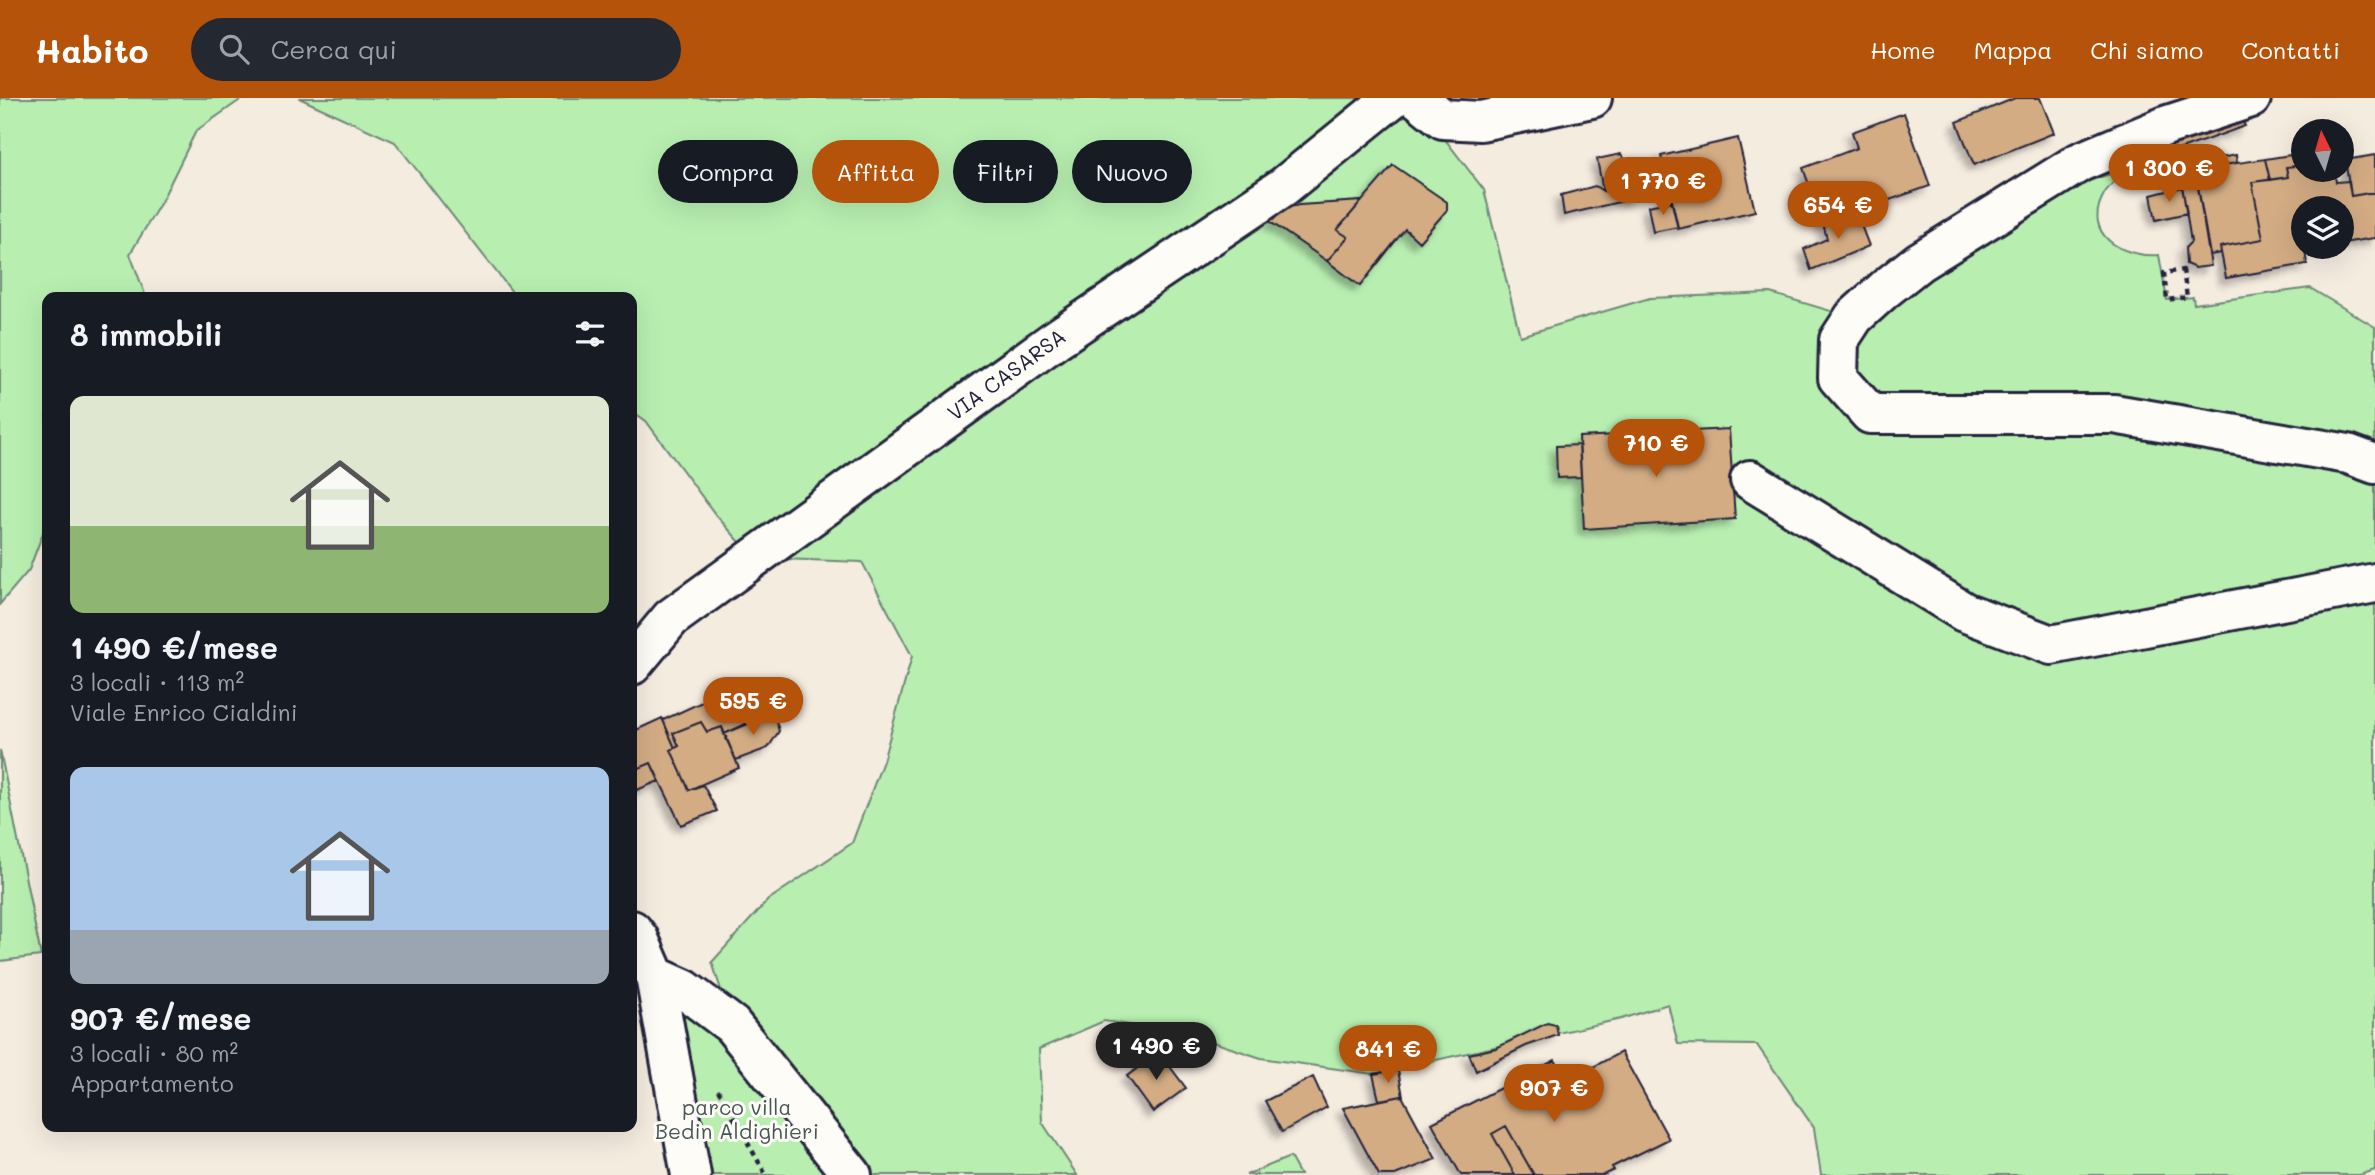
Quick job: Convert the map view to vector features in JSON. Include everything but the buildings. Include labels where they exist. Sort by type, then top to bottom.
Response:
[{"type":"street","name":"VIA CASARSA","points":[[637,659],[671,618],[1055,341],[1283,187],[1393,98]]},
{"type":"street","points":[[1417,98],[1443,119],[1481,121],[1592,98]]},
{"type":"street","points":[[2251,98],[2168,125],[2080,162],[1919,262],[1854,317],[1839,340],[1838,378],[1870,414],[2114,414],[2348,454],[2375,464]]},
{"type":"street","points":[[1750,480],[1964,612],[2051,645],[2375,583]]},
{"type":"street","points":[[637,936],[655,976],[691,1175]]},
{"type":"street","points":[[655,976],[684,989],[732,1025],[852,1175]]},
{"type":"path","points":[[2183,270],[2187,297],[2167,300],[2164,273],[2183,270]]},
{"type":"green space","points":[[0,98],[243,98],[196,131],[161,202],[130,254],[144,292],[42,292],[42,535],[29,570],[0,604]]},
{"type":"green space","name":"parco villa Bedin Aldighieri","points":[[299,98],[1413,98],[1484,190],[1520,336],[1650,298],[1770,293],[1871,323],[1924,278],[2020,211],[2086,182],[2137,165],[2107,189],[2098,209],[2098,221],[2109,241],[2120,248],[2145,255],[2159,255],[2167,300],[2193,297],[2194,304],[2310,288],[2375,327],[2375,1170],[2360,1175],[1821,1175],[1814,1128],[1757,1045],[1678,1044],[1668,1004],[1621,1019],[1373,1074],[1261,1058],[1189,1034],[1104,1021],[1039,1049],[1042,1122],[1077,1175],[691,1175],[655,976],[732,1024],[712,962],[768,900],[852,843],[883,761],[912,656],[862,562],[754,558],[715,514],[646,421],[637,415],[637,292],[512,292],[395,142]]},
{"type":"green space","points":[[0,750],[41,956],[0,961]]},
{"type":"green space","points":[[1290,1157],[1300,1175],[1246,1175]]}]
